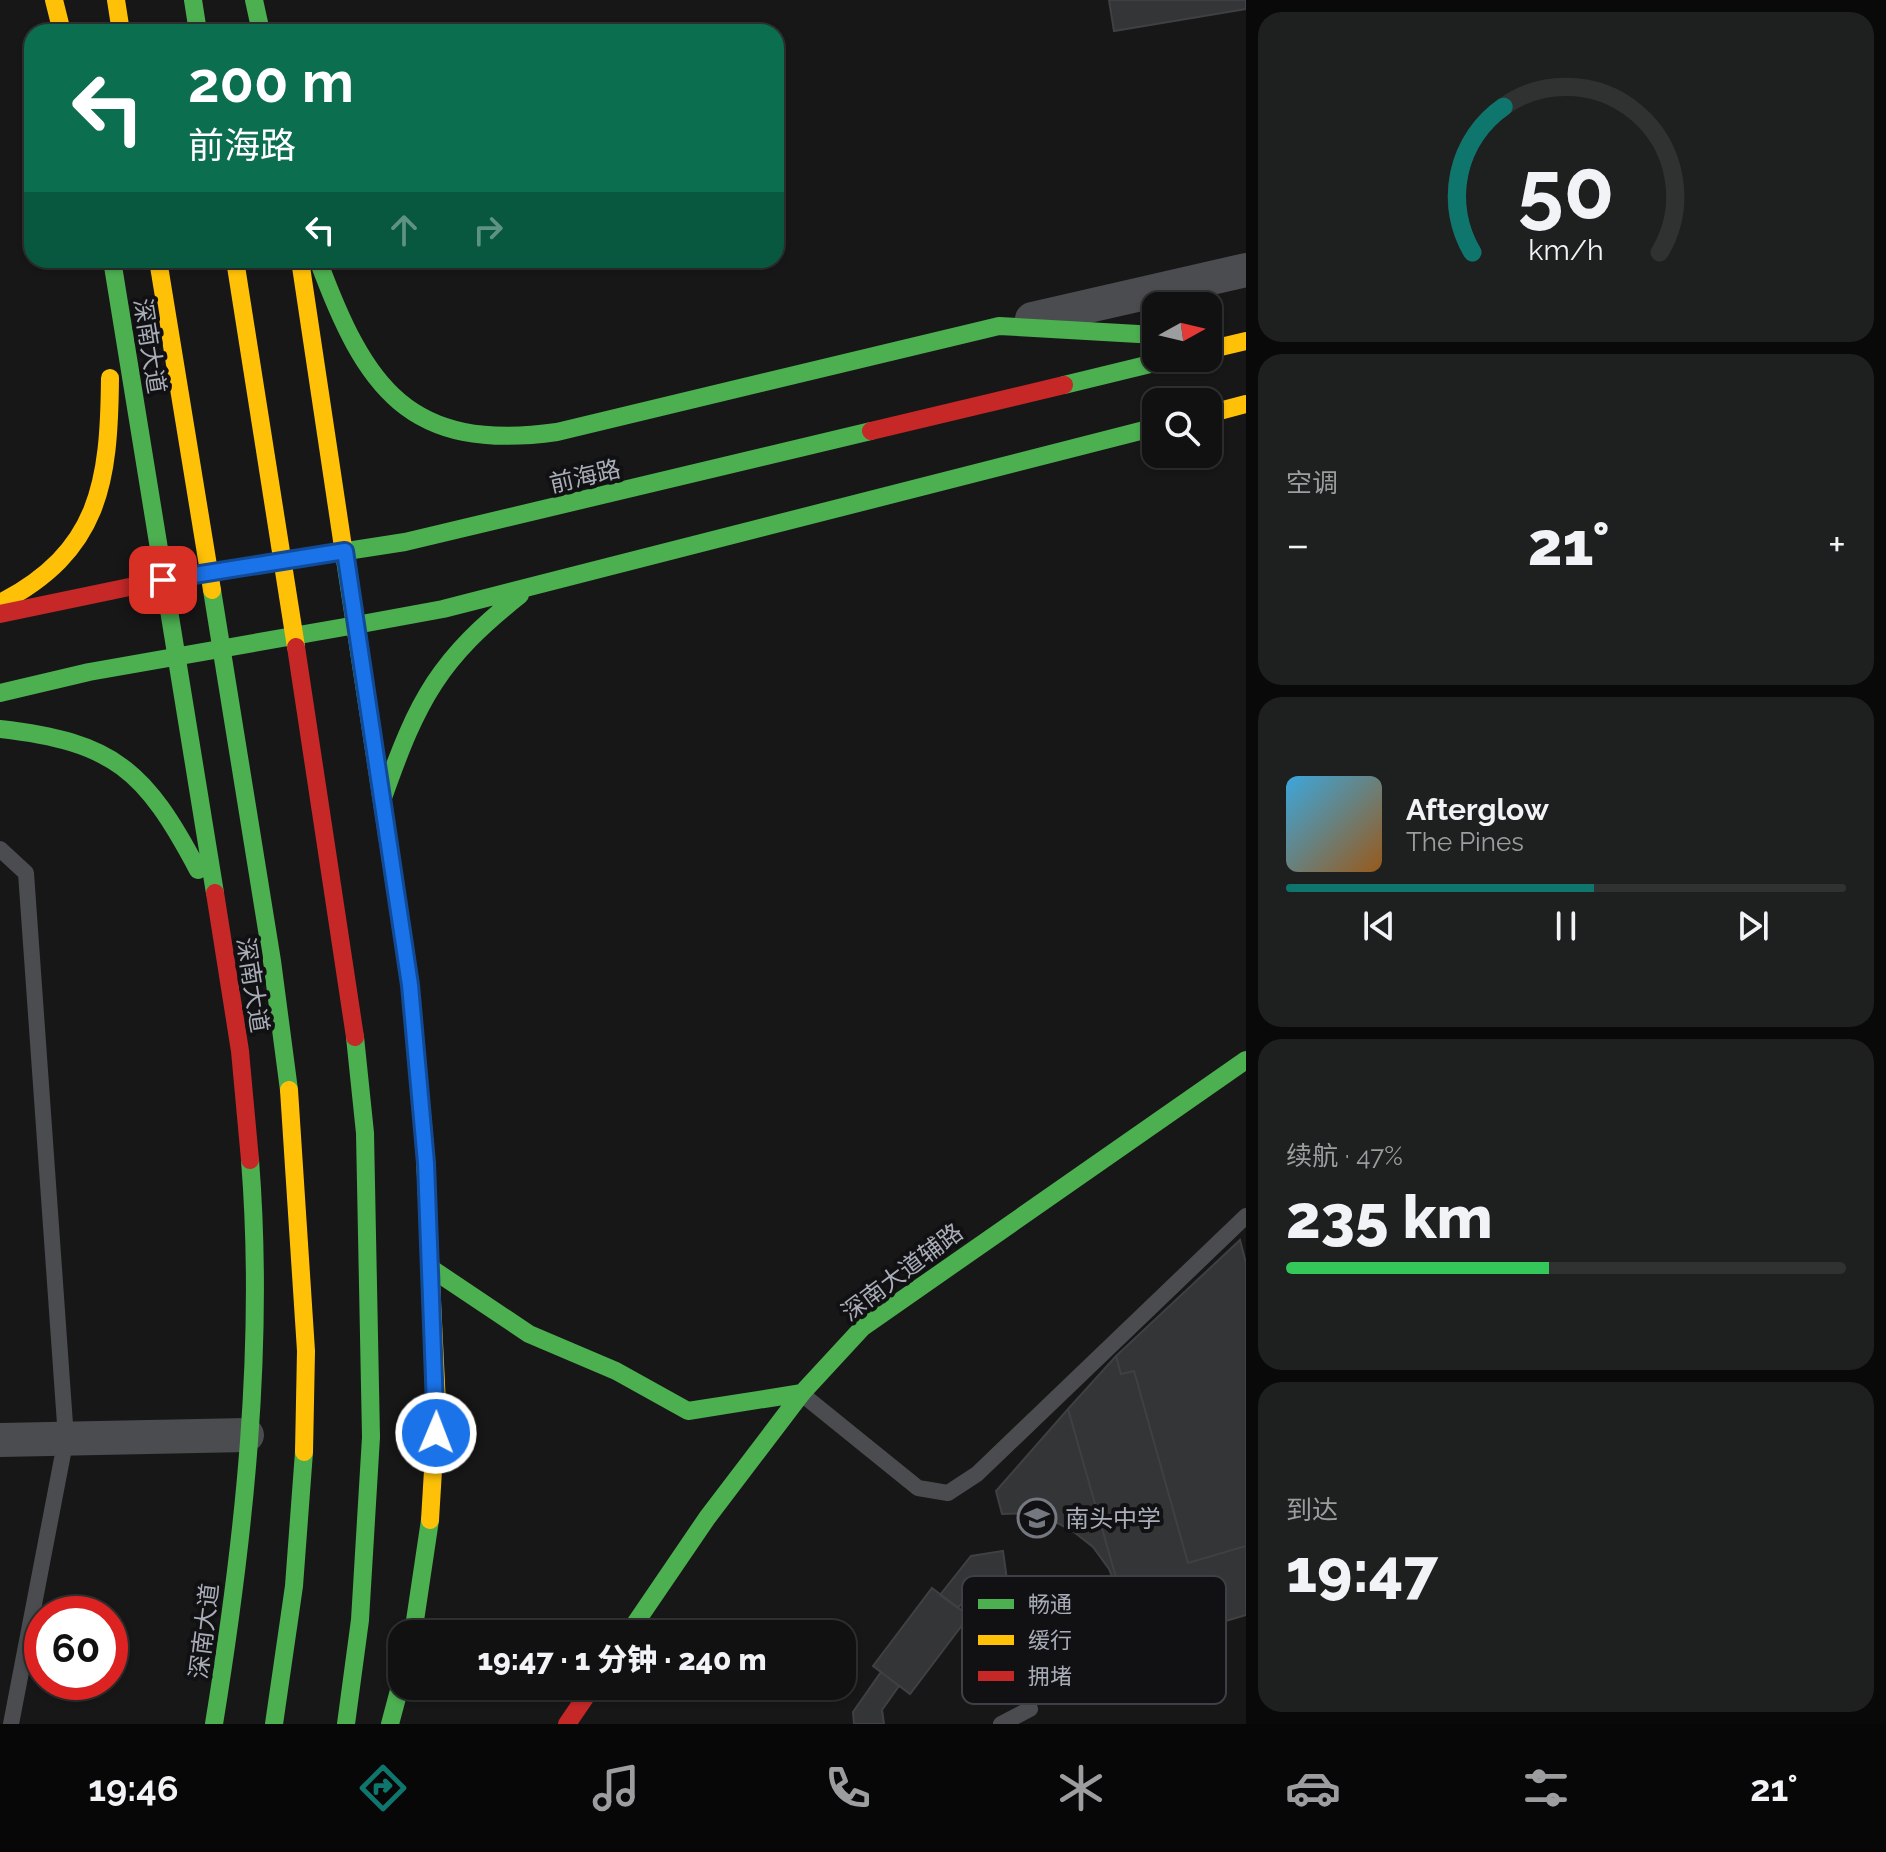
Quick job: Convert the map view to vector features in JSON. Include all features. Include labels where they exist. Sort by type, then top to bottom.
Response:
[{"type":"main road","points":[[54,0],[60,24]]},
{"type":"main road","points":[[116,0],[120,24]]},
{"type":"main road","points":[[193,0],[197,24]]},
{"type":"main road","points":[[254,0],[259,24]]},
{"type":"main road","points":[[0,603],[26,593],[60,567],[82,535],[99,496],[107,462],[110,401],[110,268]]},
{"type":"main road","name":"深南大道","points":[[111,268],[245,1090],[253,1241],[247,1435],[227,1652],[214,1724]]},
{"type":"main road","name":"深南大道","points":[[159,268],[269,945],[290,1099],[306,1351],[304,1452],[294,1586],[274,1724]]},
{"type":"main road","points":[[236,268],[351,994],[365,1133],[371,1437],[360,1620],[346,1724]]},
{"type":"main road","points":[[301,268],[410,985],[432,1269],[437,1404],[434,1489],[415,1620]]},
{"type":"main road","points":[[321,268],[349,337],[368,371],[389,395],[416,415],[479,437],[521,439],[557,432],[999,326],[1142,334]]},
{"type":"main road","points":[[1222,335],[1246,334]]},
{"type":"main road","points":[[1222,347],[1246,341]]},
{"type":"main road","name":"前海路","points":[[0,614],[163,580],[405,542],[1142,366]]},
{"type":"main road","points":[[1222,410],[1246,404]]},
{"type":"main road","points":[[0,693],[175,657],[443,609],[1142,431]]},
{"type":"main road","points":[[383,797],[398,756],[449,659],[475,630],[532,586]]},
{"type":"main road","points":[[0,729],[81,742],[106,753],[150,788],[172,818],[202,878],[229,983]]},
{"type":"main road","name":"深南大道辅路","points":[[638,1620],[707,1518],[802,1393],[875,1318],[1246,1060]]},
{"type":"main road","points":[[432,1269],[529,1334],[616,1371],[688,1411],[802,1393]]},
{"type":"main road","points":[[390,1724],[396,1700]]},
{"type":"main road","points":[[567,1724],[583,1700]]},
{"type":"street","points":[[999,326],[1246,270]]},
{"type":"street","points":[[0,1440],[247,1435]]},
{"type":"lane","points":[[0,849],[26,873],[66,1438],[11,1724]]},
{"type":"lane","points":[[802,1393],[918,1488],[948,1493],[977,1474],[1192,1264],[1246,1216]]},
{"type":"lane","points":[[1001,1724],[1030,1709]]},
{"type":"building","points":[[1109,0],[1246,0],[1246,9],[1114,31]]},
{"type":"building","points":[[1240,1240],[1246,1263],[1246,1546],[1188,1563],[1134,1371],[1121,1374],[1116,1356]]},
{"type":"building","points":[[1116,1356],[1121,1374],[1134,1371],[1188,1563],[1246,1546],[1246,1615],[1226,1621],[1226,1576],[1116,1576],[1068,1409]]},
{"type":"building","points":[[1068,1409],[1116,1576],[1112,1576],[1093,1547],[1074,1532],[1052,1520],[1028,1513],[1002,1514],[996,1491]]},
{"type":"building","points":[[1003,1551],[1006,1576],[962,1576],[962,1603],[958,1608],[940,1595],[971,1556]]},
{"type":"building","points":[[932,1588],[962,1611],[962,1625],[910,1694],[873,1666]]},
{"type":"building","points":[[881,1672],[899,1686],[882,1710],[884,1724],[854,1724],[853,1712]]},
{"type":"traffic: fast","points":[[193,0],[197,24]]},
{"type":"traffic: fast","points":[[254,0],[259,24]]},
{"type":"traffic: fast","points":[[113,268],[215,893]]},
{"type":"traffic: fast","points":[[321,268],[354,343],[375,376],[399,402],[428,420],[463,432],[506,436],[557,432],[999,326],[1142,334]]},
{"type":"traffic: fast","points":[[1064,385],[1142,366]]},
{"type":"traffic: fast","points":[[173,578],[405,542],[871,431]]},
{"type":"traffic: fast","points":[[356,625],[443,609],[1142,431]]},
{"type":"traffic: fast","points":[[343,547],[410,985],[415,1042]]},
{"type":"traffic: fast","points":[[212,590],[272,961],[289,1090]]},
{"type":"traffic: fast","points":[[384,795],[408,732],[434,683],[469,640],[520,595]]},
{"type":"traffic: fast","points":[[0,693],[89,672],[356,625]]},
{"type":"traffic: fast","points":[[0,729],[72,742],[122,767],[161,808],[198,870]]},
{"type":"traffic: fast","points":[[355,1037],[365,1133],[371,1437]]},
{"type":"traffic: fast","points":[[638,1620],[707,1518],[802,1393],[863,1327],[1246,1060]]},
{"type":"traffic: fast","points":[[214,1724],[243,1514],[249,1443],[255,1301],[250,1160]]},
{"type":"traffic: fast","points":[[432,1269],[529,1334],[616,1371],[688,1411],[802,1393]]},
{"type":"traffic: fast","points":[[346,1724],[360,1620],[371,1437]]},
{"type":"traffic: fast","points":[[274,1724],[294,1586],[304,1452]]},
{"type":"traffic: fast","points":[[415,1620],[430,1520]]},
{"type":"traffic: fast","points":[[390,1724],[396,1700]]},
{"type":"traffic: slow","points":[[54,0],[60,24]]},
{"type":"traffic: slow","points":[[116,0],[120,24]]},
{"type":"traffic: slow","points":[[159,268],[212,590]]},
{"type":"traffic: slow","points":[[236,268],[296,647]]},
{"type":"traffic: slow","points":[[301,268],[343,547]]},
{"type":"traffic: slow","points":[[1222,347],[1246,341]]},
{"type":"traffic: slow","points":[[0,603],[33,583],[59,561],[78,537],[92,510],[101,482],[106,450],[110,378]]},
{"type":"traffic: slow","points":[[1222,410],[1246,404]]},
{"type":"traffic: slow","points":[[415,1042],[424,1136],[437,1404],[430,1520]]},
{"type":"traffic: slow","points":[[289,1090],[306,1351],[304,1452]]},
{"type":"traffic: jam","points":[[871,431],[1064,385]]},
{"type":"traffic: jam","points":[[0,614],[163,580]]},
{"type":"traffic: jam","points":[[296,647],[355,1037]]},
{"type":"traffic: jam","points":[[215,893],[240,1051],[250,1160]]},
{"type":"traffic: jam","points":[[567,1724],[583,1700]]},
{"type":"place","name":"南头中学","points":[[1037,1518]]},
{"type":"route","points":[[163,580],[345,551],[410,985],[426,1163],[436,1433]]}]
